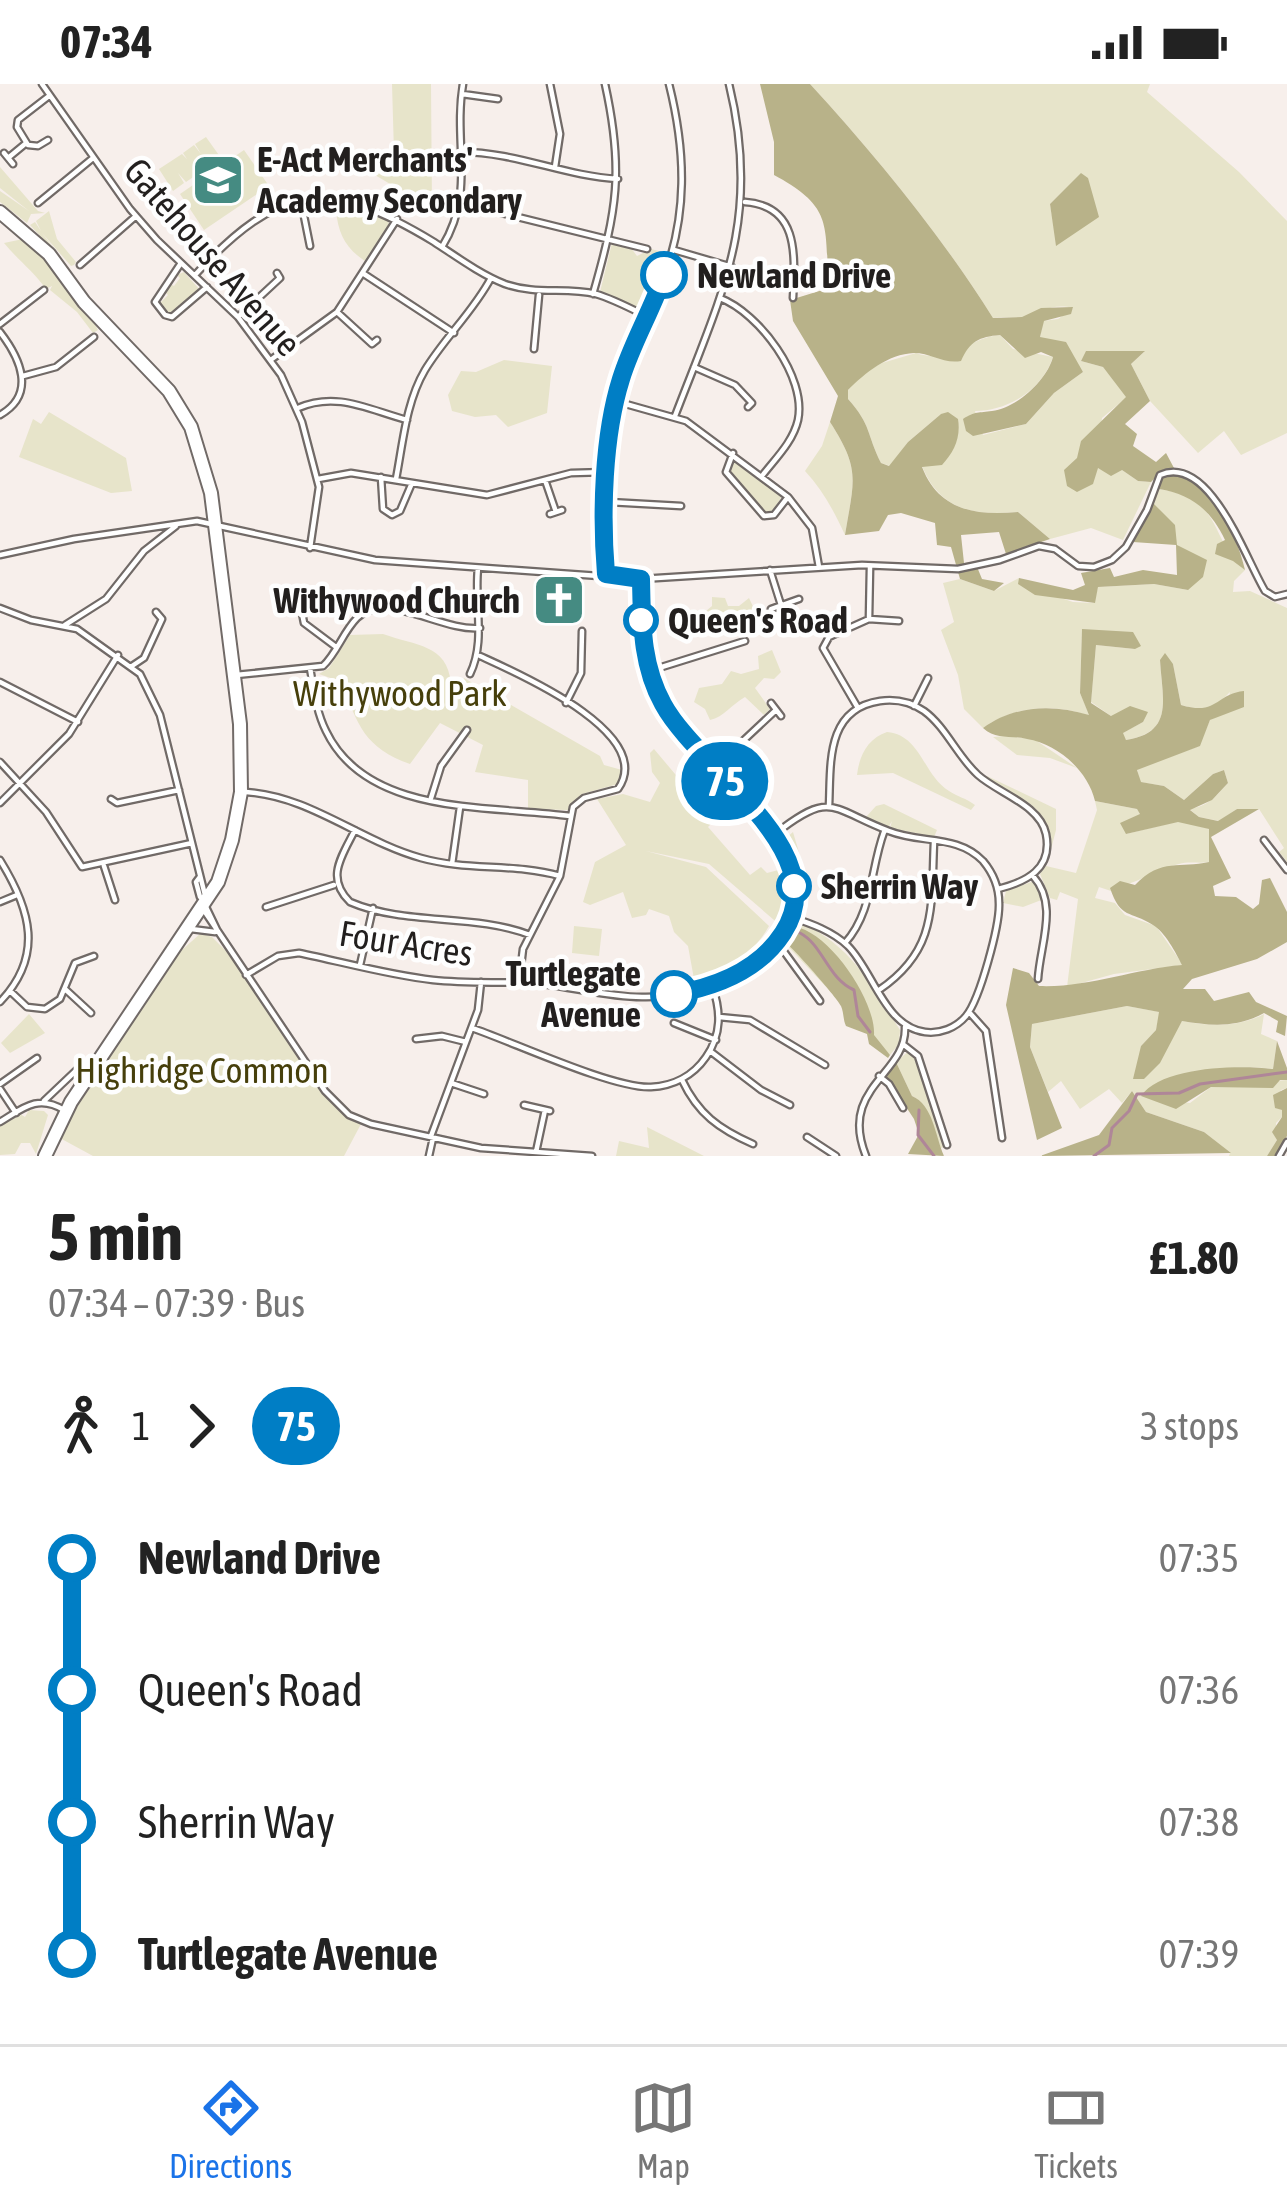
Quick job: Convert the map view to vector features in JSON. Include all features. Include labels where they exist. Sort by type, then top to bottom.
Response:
[{"type":"highway","points":[[0,208],[50,245],[92,310],[181,409],[206,469],[236,675],[241,792],[224,868],[190,929],[65,1111],[45,1156]]},
{"type":"street","name":"Gatehouse Avenue","points":[[42,84],[136,216],[238,317],[272,359],[297,408],[317,479],[319,505],[310,548]]},
{"type":"street","points":[[442,247],[455,226],[461,203],[464,84]]},
{"type":"street","points":[[550,84],[560,134],[555,167]]},
{"type":"street","points":[[593,294],[609,240],[618,178],[618,148],[605,84]]},
{"type":"street","points":[[606,574],[607,472],[615,401],[674,250],[683,168],[669,84]]},
{"type":"street","points":[[675,416],[732,267],[742,202],[743,152],[729,84]]},
{"type":"street","points":[[462,94],[499,99]]},
{"type":"street","points":[[48,140],[35,147],[25,144],[16,129],[18,120],[50,95]]},
{"type":"street","points":[[8,158],[25,144]]},
{"type":"street","points":[[461,152],[491,152],[590,177],[618,178]]},
{"type":"street","points":[[38,203],[93,158]]},
{"type":"street","points":[[195,275],[246,224],[267,212],[301,201],[355,202],[397,220],[491,278],[540,293],[593,294],[646,316]]},
{"type":"street","points":[[301,201],[310,246]]},
{"type":"street","points":[[742,202],[772,206],[786,221],[797,281],[793,298]]},
{"type":"street","points":[[461,203],[647,249]]},
{"type":"street","points":[[85,264],[136,216]]},
{"type":"street","points":[[272,359],[338,312],[397,220]]},
{"type":"street","points":[[674,250],[732,267]]},
{"type":"street","points":[[181,263],[155,302],[165,315],[172,317],[207,287]]},
{"type":"street","points":[[363,274],[454,333]]},
{"type":"street","points":[[238,317],[280,278]]},
{"type":"street","points":[[396,479],[407,420],[426,368],[491,278]]},
{"type":"street","points":[[0,416],[16,402],[23,376],[0,328],[44,290]]},
{"type":"street","points":[[534,350],[540,293]]},
{"type":"street","points":[[720,298],[755,319],[796,388],[799,411],[794,431],[762,476]]},
{"type":"street","points":[[338,312],[373,344]]},
{"type":"street","points":[[23,376],[56,367],[94,337]]},
{"type":"street","points":[[694,367],[735,385],[752,403]]},
{"type":"street","points":[[297,408],[322,399],[341,400],[407,420]]},
{"type":"street","points":[[615,401],[675,416],[733,453],[788,497],[812,527],[819,567]]},
{"type":"street","points":[[733,453],[726,472],[764,516],[774,515],[788,497]]},
{"type":"street","points":[[317,479],[346,473],[487,495],[571,473],[607,472]]},
{"type":"street","points":[[0,555],[190,521],[375,560],[641,579],[819,567],[958,569],[1033,547],[1055,549],[1078,566],[1104,565],[1126,547],[1137,530],[1160,475],[1182,472],[1229,520],[1265,591],[1279,597],[1287,594]]},
{"type":"street","points":[[381,477],[382,509],[392,515],[400,511],[412,483]]},
{"type":"street","points":[[545,481],[556,512]]},
{"type":"street","points":[[606,502],[681,506]]},
{"type":"street","points":[[65,625],[106,599],[144,551],[177,526]]},
{"type":"street","points":[[144,551],[146,530]]},
{"type":"street","points":[[869,619],[870,566]]},
{"type":"street","points":[[470,674],[480,656],[475,599],[478,568]]},
{"type":"street","points":[[770,570],[781,605]]},
{"type":"street","points":[[641,579],[642,639],[649,670],[673,722],[775,834],[793,871],[791,917],[845,943],[905,1024],[937,1032],[955,1025],[969,1012],[997,922],[998,889],[975,854],[956,843],[885,830],[829,806],[799,814],[775,834]]},
{"type":"street","points":[[771,609],[799,599]]},
{"type":"street","points":[[300,603],[304,623],[337,648]]},
{"type":"street","points":[[236,675],[329,662],[358,616],[378,607],[453,628],[480,628]]},
{"type":"street","points":[[0,608],[31,620],[65,625],[132,666],[156,703],[192,843],[200,897],[246,975],[341,1108],[364,1122],[481,1148],[592,1156]]},
{"type":"street","points":[[132,666],[144,658],[162,619],[155,612]]},
{"type":"street","points":[[858,708],[823,644],[869,619],[898,621]]},
{"type":"street","points":[[566,703],[581,673],[582,631]]},
{"type":"street","points":[[649,670],[745,641]]},
{"type":"street","points":[[0,803],[78,722],[118,656]]},
{"type":"street","points":[[480,656],[508,666],[566,703],[616,740],[624,755],[623,783],[614,791],[578,801],[571,816],[560,876],[520,958],[519,983]]},
{"type":"street","points":[[310,668],[323,726],[342,756],[377,783],[460,807],[571,816]]},
{"type":"street","points":[[914,706],[927,678]]},
{"type":"street","points":[[0,682],[78,722]]},
{"type":"street","points":[[829,806],[833,741],[843,721],[858,708],[884,700],[914,706],[932,718],[976,773],[1041,821],[1047,848],[1033,876],[998,889]]},
{"type":"street","points":[[713,769],[776,710]]},
{"type":"street","points":[[430,800],[441,766],[467,730]]},
{"type":"street","points":[[0,762],[46,812],[77,864],[86,867],[192,843]]},
{"type":"street","points":[[111,799],[117,803],[179,790]]},
{"type":"street","points":[[241,792],[278,794],[409,855],[452,864],[520,866],[560,876]]},
{"type":"street","points":[[452,864],[460,807]]},
{"type":"street","points":[[355,830],[337,868],[337,885],[350,902],[452,922],[502,925],[530,935]]},
{"type":"street","points":[[845,943],[865,914],[872,868],[885,830]]},
{"type":"street","points":[[879,990],[912,962],[924,942],[934,840]]},
{"type":"street","points":[[1264,841],[1287,870]]},
{"type":"street","points":[[0,860],[28,929],[29,948],[22,974],[0,1002]]},
{"type":"street","points":[[103,863],[116,900]]},
{"type":"street","points":[[1033,876],[1046,894],[1048,907],[1041,974]]},
{"type":"street","points":[[266,907],[337,885]]},
{"type":"street","points":[[0,902],[16,895]]},
{"type":"street","points":[[360,965],[373,908]]},
{"type":"street","name":"Four Acres","points":[[246,975],[278,956],[293,953],[434,980],[519,983],[638,997],[674,994],[712,985],[754,963],[777,942],[791,917]]},
{"type":"street","points":[[190,929],[219,933]]},
{"type":"street","points":[[777,942],[820,1001]]},
{"type":"street","points":[[10,992],[38,1010],[56,1004],[75,963],[94,956]]},
{"type":"street","points":[[429,1156],[472,1028],[481,982]]},
{"type":"street","points":[[472,1028],[634,1086],[656,1087],[682,1080],[710,1052],[719,1016],[712,985]]},
{"type":"street","points":[[65,989],[85,1011]]},
{"type":"street","points":[[969,1012],[986,1030],[1004,1135]]},
{"type":"street","points":[[688,1029],[694,1016]]},
{"type":"street","points":[[719,1016],[750,1020],[825,1066]]},
{"type":"street","points":[[674,1023],[716,1040]]},
{"type":"street","points":[[866,1156],[860,1117],[879,1076],[904,1045],[905,1024]]},
{"type":"street","points":[[416,1039],[442,1036],[466,1042]]},
{"type":"street","points":[[904,1045],[918,1056],[947,1145]]},
{"type":"street","points":[[710,1052],[773,1101],[790,1105]]},
{"type":"street","points":[[20,1112],[0,1087],[37,1058]]},
{"type":"street","points":[[0,1122],[44,1101],[84,1063]]},
{"type":"street","points":[[879,1076],[903,1108]]},
{"type":"street","points":[[682,1080],[711,1122],[753,1144]]},
{"type":"street","points":[[451,1083],[484,1094]]},
{"type":"street","points":[[44,1101],[65,1111]]},
{"type":"street","points":[[524,1105],[547,1111],[536,1152]]},
{"type":"street","points":[[807,1137],[836,1156]]},
{"type":"street","points":[[1279,1156],[1287,1142]]},
{"type":"green space","points":[[392,84],[431,84],[432,209],[375,175],[347,170],[348,154],[394,153]]},
{"type":"green space","points":[[810,84],[1150,84],[1147,92],[1287,221],[1287,433],[1241,455],[1224,431],[1198,453],[1150,401],[1131,364],[1144,352],[1087,351],[1081,361],[1103,367],[1127,397],[1102,418],[1097,468],[1122,470],[1138,481],[1151,482],[1123,540],[1091,528],[1050,539],[1018,512],[973,511],[949,501],[922,466],[941,414],[908,442],[890,466],[881,463],[865,423],[848,399],[848,390],[863,373],[916,353],[939,356],[1000,335],[1013,349],[1053,357],[1041,379],[1022,396],[1000,407],[975,411],[983,435],[1026,424],[1054,393],[1083,372],[1040,337],[1043,321],[1058,319],[1073,308],[993,318],[930,226]],"holes":[[[1082,173],[1057,245],[1050,204]]]},
{"type":"green space","points":[[206,137],[221,158],[186,182],[178,173],[184,183],[173,191],[159,169],[182,154],[187,159],[183,153],[194,145],[201,154],[195,144]]},
{"type":"green space","points":[[244,150],[269,186],[204,230],[180,194]]},
{"type":"green space","points":[[0,167],[38,211],[45,213],[31,214],[27,223],[0,202],[0,191],[29,211],[0,188]]},
{"type":"green space","points":[[344,204],[387,218],[389,225],[365,261],[341,233],[336,210]]},
{"type":"green space","points":[[49,211],[57,239],[74,265],[42,233],[69,268],[30,225],[35,222],[41,231],[36,221]]},
{"type":"green space","points":[[23,239],[66,280],[98,330],[93,333],[50,290],[52,286],[46,289],[4,243]]},
{"type":"green space","points":[[612,243],[631,248],[637,256],[651,249],[663,252],[641,306],[635,308],[600,292]]},
{"type":"green space","points":[[184,272],[200,290],[167,315],[158,305],[168,295],[170,284],[174,286],[180,278],[177,275]]},
{"type":"green space","points":[[504,360],[552,366],[547,413],[508,427],[496,415],[475,417],[452,411],[448,395],[461,371],[476,372]]},
{"type":"green space","points":[[49,412],[126,458],[132,491],[111,493],[19,457],[33,419],[41,424]]},
{"type":"green space","points":[[830,422],[851,464],[845,535],[805,471],[822,446]]},
{"type":"green space","points":[[732,459],[782,496],[772,514],[764,513],[730,472]]},
{"type":"green space","points":[[1159,489],[1180,494],[1205,511],[1245,570],[1234,581],[1233,592],[1250,591],[1287,608],[1287,862],[1279,852],[1284,848],[1259,809],[1237,809],[1219,821],[1199,817],[1188,808],[1206,804],[1220,792],[1228,783],[1224,770],[1184,800],[1164,786],[1140,782],[1137,769],[1199,746],[1210,720],[1226,711],[1230,692],[1208,708],[1181,705],[1173,664],[1160,660],[1163,700],[1159,721],[1142,736],[1126,740],[1122,733],[1143,722],[1111,716],[1091,702],[1096,645],[1135,649],[1082,630],[1080,693],[1090,716],[1035,709],[1008,715],[983,728],[964,709],[958,675],[941,630],[954,622],[943,583],[960,579],[994,591],[1019,578],[1019,584],[1073,602],[1094,603],[1098,587],[1154,584],[1188,590],[1177,544],[1153,503]]},
{"type":"green space","points":[[712,597],[725,598],[728,606],[739,606],[749,598],[760,621],[753,623],[745,610],[728,615],[725,624],[716,627],[711,622],[671,633],[670,613],[706,611]]},
{"type":"green space","name":"Withywood Park","points":[[383,634],[428,648],[443,661],[451,683],[460,685],[464,678],[600,756],[604,765],[622,770],[618,784],[582,794],[568,810],[528,809],[528,780],[475,772],[483,745],[440,723],[410,764],[382,750],[358,723],[342,682],[319,674],[329,668],[350,635]]},
{"type":"green space","points":[[772,650],[781,672],[774,679],[764,678],[755,688],[770,709],[764,715],[745,697],[710,720],[694,702],[699,688],[722,684],[731,671],[741,674],[759,669],[758,656]]},
{"type":"green space","points":[[887,732],[907,740],[940,784],[975,805],[971,810],[893,773],[857,775],[866,749]]},
{"type":"green space","points":[[993,737],[1034,739],[1077,768],[1050,758],[1017,755]]},
{"type":"green space","points":[[654,749],[707,812],[732,793],[736,799],[708,827],[750,875],[761,867],[767,873],[786,868],[788,876],[781,926],[709,864],[646,851],[706,867],[769,926],[737,960],[694,979],[688,946],[674,932],[669,916],[649,909],[646,915],[632,918],[623,892],[590,905],[583,902],[595,862],[626,845],[597,799],[623,794],[650,802],[660,783],[652,772],[650,753]]},
{"type":"green space","points":[[987,776],[1056,809],[1049,857],[1040,815]]},
{"type":"green space","points":[[1095,801],[1137,809],[1141,814],[1126,834],[1179,821],[1210,829],[1209,862],[1169,867],[1111,891],[1099,887],[1095,898],[1115,903],[1125,915],[1156,926],[1183,965],[1114,974],[1067,987],[1078,899],[1060,892],[1057,900],[1050,898],[1040,874],[1046,866],[1076,873],[1097,810]]},
{"type":"green space","points":[[884,804],[937,830],[934,837],[890,828],[892,821],[888,828],[866,817]]},
{"type":"green space","points":[[793,832],[807,880],[803,913],[798,910],[799,875],[786,838]]},
{"type":"green space","points":[[1034,881],[1044,899],[1023,907],[1003,903],[1006,891]]},
{"type":"green space","points":[[804,924],[849,957],[880,998],[900,1030],[899,1044],[890,1055],[783,941],[794,925]]},
{"type":"green space","points":[[574,926],[602,929],[599,956],[572,953]]},
{"type":"green space","name":"Highridge Common","points":[[201,933],[230,955],[322,1092],[338,1110],[361,1124],[344,1156],[93,1156],[58,1137],[67,1115],[173,958]]},
{"type":"green space","points":[[1127,1006],[1160,1012],[1156,1030],[1141,1046],[1171,1038],[1182,1021],[1223,1025],[1264,1014],[1261,1034],[1277,1041],[1273,1069],[1223,1068],[1184,1074],[1166,1079],[1142,1096],[1190,1103],[1211,1087],[1287,1080],[1275,1107],[1282,1110],[1276,1123],[1277,1140],[1267,1156],[1229,1156],[1204,1132],[1146,1112],[1132,1091],[1122,1103],[1109,1089],[1080,1109],[1061,1081],[1048,1092],[1030,1047],[1032,1024]]},
{"type":"green space","points":[[29,1014],[45,1033],[10,1053],[1,1043]]},
{"type":"green space","points":[[910,1050],[946,1147],[941,1148],[927,1111],[912,1096],[896,1062]]},
{"type":"green space","points":[[29,1110],[48,1115],[36,1154],[30,1143],[21,1143],[15,1154],[0,1155],[0,1125],[20,1114],[25,1117]]},
{"type":"green space","points":[[647,1127],[704,1156],[616,1156],[619,1141],[649,1148]]},
{"type":"shaded area","points":[[760,84],[810,84],[907,197],[993,318],[1073,307],[1071,314],[1044,321],[1040,337],[1066,342],[1083,372],[1054,393],[1026,424],[973,436],[966,431],[963,419],[1002,409],[1030,392],[1053,357],[1041,352],[1025,358],[1000,335],[976,341],[961,361],[914,353],[895,357],[848,390],[848,399],[865,423],[881,463],[889,466],[941,414],[948,412],[958,419],[957,438],[946,460],[942,465],[922,467],[929,482],[961,508],[1018,512],[1050,539],[1006,554],[999,532],[961,535],[964,563],[975,562],[982,579],[1004,583],[994,591],[960,579],[951,547],[937,545],[935,523],[901,513],[888,515],[879,531],[845,535],[852,476],[847,452],[830,422],[838,396],[793,321],[790,300],[829,288],[825,233],[808,198],[774,175],[774,142]]},
{"type":"shaded area","points":[[1081,173],[1088,178],[1099,217],[1056,246],[1050,204]]},
{"type":"shaded area","points":[[1086,351],[1145,351],[1131,364],[1150,401],[1125,424],[1137,434],[1133,446],[1156,462],[1166,453],[1174,468],[1164,469],[1151,482],[1138,481],[1122,470],[1111,476],[1098,468],[1093,484],[1077,492],[1067,486],[1064,470],[1077,458],[1081,441],[1126,397],[1103,367],[1081,361]]},
{"type":"shaded area","points":[[1181,474],[1204,491],[1223,515],[1245,570],[1215,554],[1217,544],[1225,540],[1206,512],[1190,499],[1159,489],[1161,478]]},
{"type":"shaded area","points":[[1153,503],[1175,525],[1177,545],[1207,560],[1203,577],[1188,590],[1154,584],[1098,587],[1095,603],[1035,595],[1018,584],[1019,578],[1073,590],[1085,585],[1081,573],[1110,568],[1114,577],[1143,570],[1177,575],[1176,545],[1133,542]]},
{"type":"shaded area","points":[[1082,629],[1133,632],[1141,646],[1096,645],[1091,703],[1111,716],[1130,706],[1148,712],[1143,722],[1123,733],[1126,740],[1142,736],[1159,722],[1163,700],[1160,660],[1165,653],[1173,664],[1181,705],[1202,708],[1244,691],[1244,707],[1210,720],[1200,746],[1137,770],[1141,782],[1164,786],[1184,800],[1224,770],[1228,783],[1212,800],[1190,810],[1218,821],[1237,809],[1259,809],[1211,837],[1231,878],[1213,886],[1215,896],[1236,897],[1253,909],[1259,904],[1262,880],[1270,878],[1287,912],[1287,942],[1257,959],[1192,979],[1183,989],[1205,989],[1214,1001],[1249,992],[1256,1002],[1287,1016],[1285,1036],[1276,1032],[1278,1021],[1264,1013],[1224,1025],[1182,1021],[1160,1063],[1144,1079],[1133,1079],[1141,1046],[1156,1030],[1159,1012],[1127,1006],[1032,1024],[1030,1047],[1062,1128],[1037,1140],[1006,1005],[1013,968],[1029,973],[1039,986],[1057,986],[1182,965],[1162,933],[1122,910],[1110,888],[1120,881],[1135,885],[1163,867],[1209,862],[1209,829],[1178,822],[1126,834],[1120,823],[1140,814],[1137,809],[1095,801],[1079,770],[1050,747],[998,736],[983,728],[1034,709],[1089,715],[1080,693]]},
{"type":"shaded area","points":[[800,928],[826,944],[850,973],[888,1058],[869,1044],[867,1034],[846,1026],[838,1002],[788,945]]},
{"type":"shaded area","points":[[1277,1041],[1287,1080],[1273,1088],[1211,1087],[1176,1109],[1141,1096],[1151,1086],[1183,1073],[1273,1069]]},
{"type":"shaded area","points":[[896,1062],[912,1096],[929,1113],[944,1156],[908,1154],[919,1134],[885,1075]]},
{"type":"shaded area","points":[[1287,1088],[1287,1136],[1276,1156],[1267,1156],[1277,1140],[1272,1132],[1282,1117],[1273,1095]]},
{"type":"shaded area","points":[[1132,1091],[1146,1112],[1204,1132],[1231,1153],[1040,1156],[1099,1135]]},
{"type":"waterway","points":[[800,933],[854,990],[858,1016],[870,1032]]},
{"type":"waterway","points":[[1094,1156],[1109,1145],[1112,1128],[1129,1111],[1137,1094],[1179,1093],[1200,1084],[1287,1072]]},
{"type":"waterway","points":[[919,1110],[918,1135],[934,1156]]},
{"type":"bus line","name":"75","points":[[664,275],[615,401],[608,444],[606,574],[641,579],[642,639],[658,694],[684,737],[784,847],[794,886],[789,924],[769,951],[724,980],[674,994]]},
{"type":"place","name":"E-Act Merchants' Academy Secondary","points":[[218,180]]},
{"type":"place","name":"Newland Drive","points":[[664,275]]},
{"type":"place","name":"Withywood Church","points":[[559,600]]},
{"type":"place","name":"Queen's Road","points":[[641,620]]},
{"type":"place","name":"Sherrin Way","points":[[794,886]]},
{"type":"place","name":"Turtlegate Avenue","points":[[674,994]]}]
